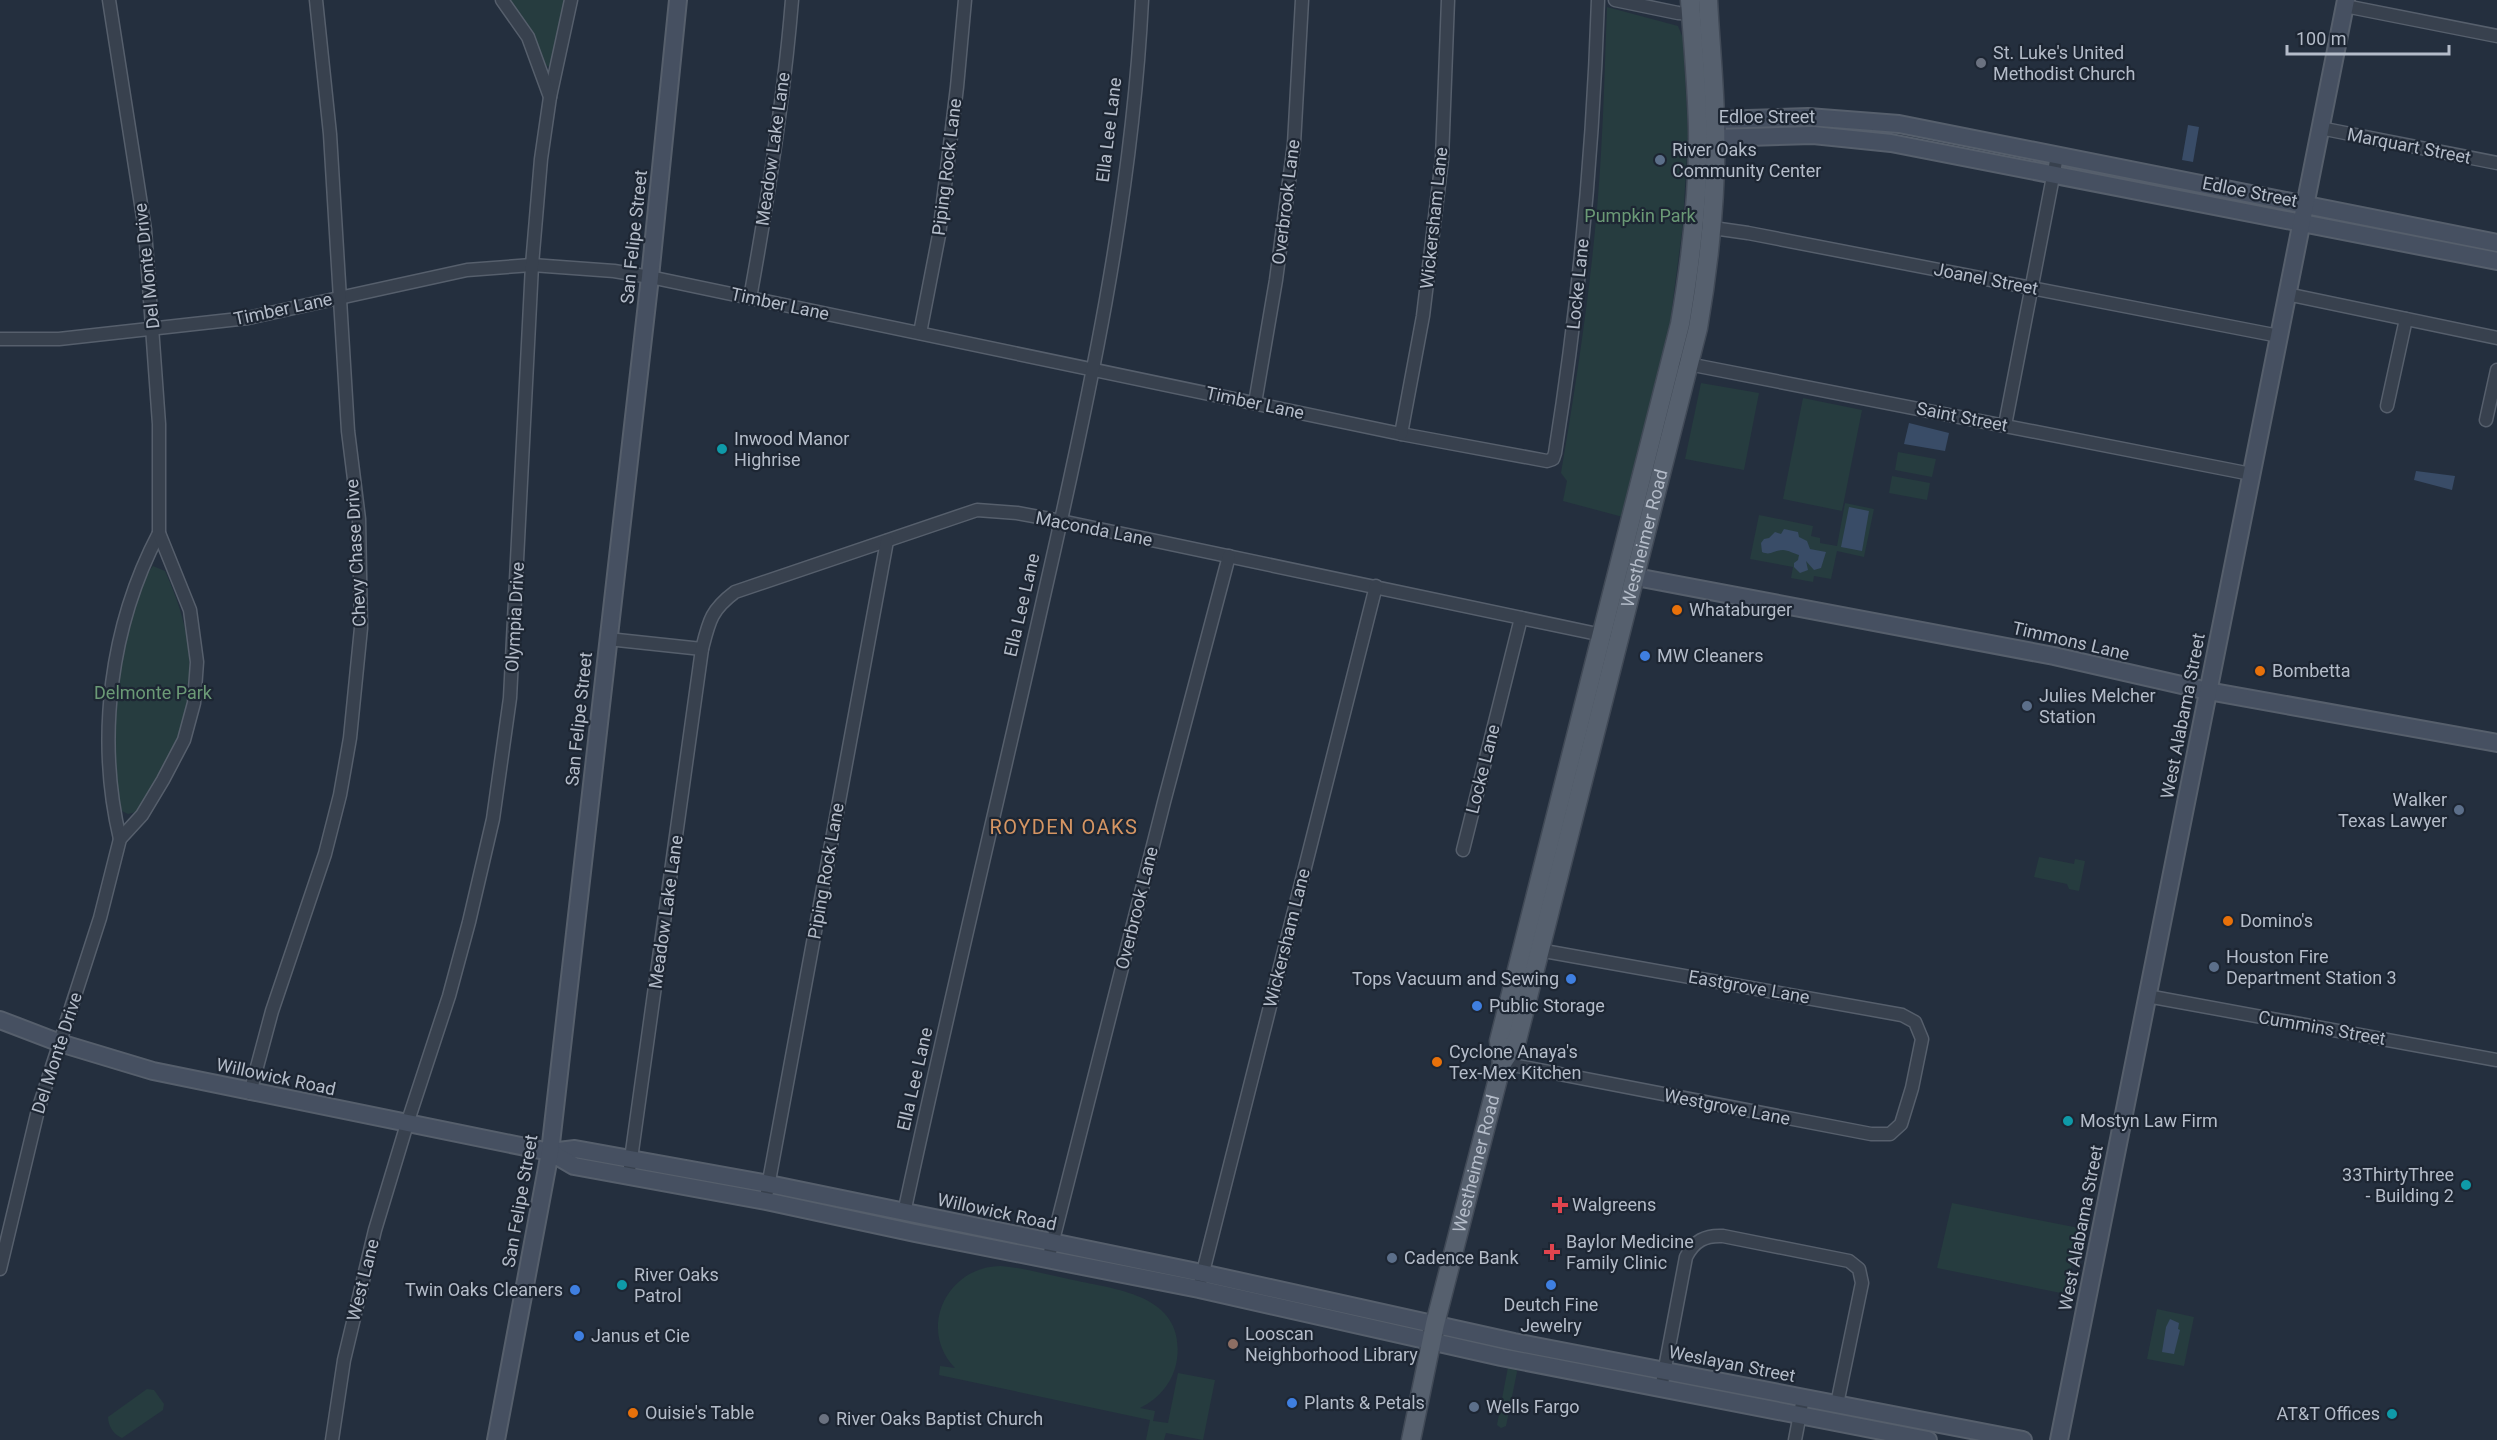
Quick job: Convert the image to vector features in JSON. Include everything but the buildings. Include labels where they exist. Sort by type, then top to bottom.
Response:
[{"type":"main road","name":"San Felipe Street","points":[[496,1440],[550,1152],[650,277],[678,0]]},
{"type":"main road","name":"West Alabama Street","points":[[2059,1440],[2345,3]]},
{"type":"main road","name":"Westheimer Road","points":[[1700,7],[1698,129],[1702,227]]},
{"type":"main road","name":"Westheimer Road","points":[[1611,637],[1636,577],[1653,473],[1681,362],[1687,286],[1702,227],[1715,129],[1700,7]]},
{"type":"main road","name":"Edloe Street","points":[[1715,129],[1808,117],[1899,124],[2305,205],[2464,245],[2497,261]]},
{"type":"main road","name":"Edloe Street","points":[[1698,129],[1876,141],[2054,173],[2301,222],[2464,245],[2497,243]]},
{"type":"main road","points":[[1932,151],[1936,132]]},
{"type":"main road","points":[[2154,193],[2158,174]]},
{"type":"main road","name":"Westheimer Road","points":[[1412,1440],[1433,1332],[1502,1063],[1499,1041],[1532,948],[1611,637],[1627,541],[1653,473]]},
{"type":"main road","points":[[1627,541],[1630,564],[1636,577]]},
{"type":"main road","name":"Timmons Lane","points":[[1636,577],[2054,656],[2208,691],[2497,743]]},
{"type":"main road","name":"Willowick Road","points":[[0,1020],[60,1042],[153,1071],[250,1093],[550,1152],[575,1149],[632,1159],[767,1192],[915,1233],[1050,1252],[1201,1281],[1433,1332]]},
{"type":"main road","name":"Willowick Road","points":[[550,1152],[574,1166],[628,1176],[767,1192],[904,1213],[1050,1252]]},
{"type":"main road","points":[[904,1213],[915,1233]]},
{"type":"main road","name":"Ella Lee Lane","points":[[898,1229],[904,1213]]},
{"type":"main road","name":"Weslayan Street","points":[[1433,1332],[1514,1342],[2023,1440]]},
{"type":"main road","name":"Weslayan Street","points":[[1433,1332],[1661,1389],[1928,1440]]},
{"type":"street","name":"Del Monte Drive","points":[[109,0],[145,230],[154,329],[159,423],[159,533],[190,610],[197,662],[194,703],[184,740],[142,815],[120,839]]},
{"type":"street","name":"Chevy Chase Drive","points":[[250,1093],[272,1011],[325,854],[340,795],[352,726],[361,628],[358,519],[348,431],[330,134],[316,0]]},
{"type":"street","name":"Olympia Drive","points":[[502,0],[528,37],[550,98]]},
{"type":"street","name":"Olympia Drive","points":[[407,1124],[449,996],[469,922],[495,808],[514,661],[532,265],[550,98],[571,0]]},
{"type":"street","name":"Meadow Lake Lane","points":[[750,298],[769,194],[792,0]]},
{"type":"street","name":"Piping Rock Lane","points":[[920,333],[939,235],[965,0]]},
{"type":"street","name":"Ella Lee Lane","points":[[904,1213],[1061,522],[1093,368],[1112,263],[1132,116],[1142,0]]},
{"type":"street","name":"Overbrook Lane","points":[[1255,403],[1276,280],[1294,144],[1302,0]]},
{"type":"street","name":"Wickersham Lane","points":[[1401,434],[1423,316],[1442,159],[1448,0]]},
{"type":"street","name":"Locke Lane","points":[[1553,459],[1572,344],[1584,237],[1594,113],[1598,0]]},
{"type":"street","points":[[1615,0],[1700,7]]},
{"type":"street","points":[[2345,3],[2497,36]]},
{"type":"street","name":"Marquart Street","points":[[2320,128],[2497,164]]},
{"type":"street","points":[[2005,425],[2057,156]]},
{"type":"street","name":"Joanel Street","points":[[1702,227],[2279,336]]},
{"type":"street","name":"Timber Lane","points":[[0,339],[59,339],[248,318],[467,270],[532,265],[614,271],[1540,462],[1553,459]]},
{"type":"street","points":[[2287,294],[2497,338]]},
{"type":"street","points":[[2387,406],[2406,319]]},
{"type":"street","name":"Saint Street","points":[[1681,362],[2251,474]]},
{"type":"street","points":[[2486,420],[2497,370]]},
{"type":"street","name":"Maconda Lane","points":[[702,649],[708,623],[719,604],[735,592],[977,510],[1017,513],[1376,586],[1611,637]]},
{"type":"street","name":"Del Monte Drive","points":[[0,1269],[38,1110],[100,918],[120,839],[112,805],[108,759],[111,689],[122,630],[140,568],[159,533]]},
{"type":"street","name":"Piping Rock Lane","points":[[767,1192],[887,541]]},
{"type":"street","name":"Overbrook Lane","points":[[1050,1252],[1164,802],[1230,556]]},
{"type":"street","name":"Wickersham Lane","points":[[1201,1281],[1376,586]]},
{"type":"street","name":"Locke Lane","points":[[1463,850],[1521,618]]},
{"type":"street","points":[[608,639],[702,649]]},
{"type":"street","name":"Meadow Lake Lane","points":[[628,1176],[702,649]]},
{"type":"street","name":"Eastgrove Lane","points":[[1532,948],[1902,1015],[1916,1022],[1922,1039],[1914,1078]]},
{"type":"street","name":"Cummins Street","points":[[2147,996],[2497,1060]]},
{"type":"street","name":"Westgrove Lane","points":[[1502,1063],[1871,1134],[1890,1134],[1901,1124],[1914,1078]]},
{"type":"street","name":"West Lane","points":[[332,1440],[344,1360],[359,1292],[407,1124]]},
{"type":"street","points":[[1661,1389],[1686,1257],[1693,1245],[1704,1238],[1723,1236],[1849,1261],[1857,1266],[1862,1277],[1837,1404]]},
{"type":"street","points":[[1795,1440],[1803,1398]]},
{"type":"green space","points":[[509,0],[564,0],[553,65],[549,67],[546,65],[530,30]]},
{"type":"green space","name":"Pumpkin Park","points":[[1607,7],[1678,26],[1683,38],[1688,133],[1683,224],[1670,323],[1623,517],[1563,501],[1567,481],[1561,473],[1580,353],[1595,233]]},
{"type":"green space","points":[[1701,383],[1759,393],[1744,470],[1685,459]]},
{"type":"green space","points":[[1803,398],[1862,410],[1842,511],[1783,499]]},
{"type":"green space","points":[[1898,452],[1936,459],[1932,477],[1895,470]]},
{"type":"green space","points":[[1892,476],[1930,483],[1927,500],[1889,493]]},
{"type":"green space","points":[[1845,503],[1874,509],[1864,557],[1837,551],[1831,579],[1814,576],[1813,582],[1791,578],[1793,567],[1750,559],[1759,515],[1813,526],[1811,536],[1820,538],[1820,543],[1837,546]]},
{"type":"green space","name":"Delmonte Park","points":[[153,566],[165,571],[178,604],[190,666],[188,696],[182,725],[171,754],[156,783],[136,812],[128,814],[122,811],[115,784],[113,735],[115,704],[125,639],[133,609],[142,584]]},
{"type":"green space","points":[[2039,857],[2074,864],[2075,859],[2085,861],[2079,891],[2069,889],[2067,884],[2034,877]]},
{"type":"green space","points":[[1952,1203],[2079,1228],[2066,1294],[1937,1268]]},
{"type":"green space","points":[[1001,1266],[1128,1293],[1145,1299],[1159,1309],[1170,1321],[1177,1338],[1177,1359],[1173,1375],[1165,1388],[1140,1408],[1155,1411],[1153,1421],[1168,1423],[1178,1373],[1215,1380],[1203,1440],[1166,1433],[1164,1440],[1146,1440],[1150,1420],[939,1375],[940,1366],[955,1368],[944,1352],[939,1336],[939,1319],[943,1302],[966,1276],[982,1269]]},
{"type":"green space","points":[[2157,1309],[2194,1317],[2184,1366],[2147,1359]]},
{"type":"green space","points":[[1508,1367],[1516,1369],[1517,1372],[1506,1426],[1501,1428],[1497,1425]]},
{"type":"green space","points":[[147,1389],[154,1390],[164,1404],[163,1410],[122,1438],[119,1437],[110,1427],[108,1417]]},
{"type":"water","points":[[2188,125],[2199,127],[2193,162],[2182,160]]},
{"type":"water","points":[[1909,423],[1949,433],[1945,451],[1904,444]]},
{"type":"water","points":[[2416,471],[2455,476],[2452,490],[2414,480]]},
{"type":"water","points":[[1849,507],[1869,511],[1862,551],[1841,547]]},
{"type":"water","points":[[1784,529],[1798,532],[1799,537],[1807,541],[1810,549],[1826,552],[1821,568],[1814,570],[1806,561],[1808,570],[1800,573],[1794,567],[1799,555],[1783,550],[1762,552],[1761,543],[1764,539],[1769,538],[1775,532],[1781,534]]},
{"type":"water","points":[[2170,1319],[2179,1323],[2178,1329],[2180,1330],[2174,1354],[2162,1352],[2166,1327]]},
{"type":"place","name":"St. Luke's United Methodist Church","points":[[1981,63]]},
{"type":"place","name":"River Oaks Community Center","points":[[1660,160]]},
{"type":"place","name":"Inwood Manor Highrise","points":[[722,449]]},
{"type":"place","name":"Whataburger","points":[[1677,610]]},
{"type":"place","name":"MW Cleaners","points":[[1645,656]]},
{"type":"place","name":"Bombetta","points":[[2260,671]]},
{"type":"place","name":"Julies Melcher Station","points":[[2027,706]]},
{"type":"place","name":"Walker Texas Lawyer","points":[[2459,810]]},
{"type":"place","name":"Domino's","points":[[2228,921]]},
{"type":"place","name":"Houston Fire Department Station 3","points":[[2214,967]]},
{"type":"place","name":"Tops Vacuum and Sewing","points":[[1571,979]]},
{"type":"place","name":"Public Storage","points":[[1477,1006]]},
{"type":"place","name":"Cyclone Anaya's Tex-Mex Kitchen","points":[[1437,1062]]},
{"type":"place","name":"Mostyn Law Firm","points":[[2068,1121]]},
{"type":"place","name":"33ThirtyThree - Building 2","points":[[2466,1185]]},
{"type":"place","name":"Walgreens","points":[[1560,1205]]},
{"type":"place","name":"Baylor Medicine Family Clinic","points":[[1552,1252]]},
{"type":"place","name":"Cadence Bank","points":[[1392,1258]]},
{"type":"place","name":"River Oaks Patrol","points":[[622,1285]]},
{"type":"place","name":"Deutch Fine Jewelry","points":[[1551,1285]]},
{"type":"place","name":"Twin Oaks Cleaners","points":[[575,1290]]},
{"type":"place","name":"Janus et Cie","points":[[579,1336]]},
{"type":"place","name":"Looscan Neighborhood Library","points":[[1233,1344]]},
{"type":"place","name":"Plants & Petals","points":[[1292,1403]]},
{"type":"place","name":"Wells Fargo","points":[[1474,1407]]},
{"type":"place","name":"Ouisie's Table","points":[[633,1413]]},
{"type":"place","name":"AT&T Offices","points":[[2392,1414]]},
{"type":"place","name":"River Oaks Baptist Church","points":[[824,1419]]},
{"type":"district","name":"ROYDEN OAKS","points":[[1064,827]]}]
